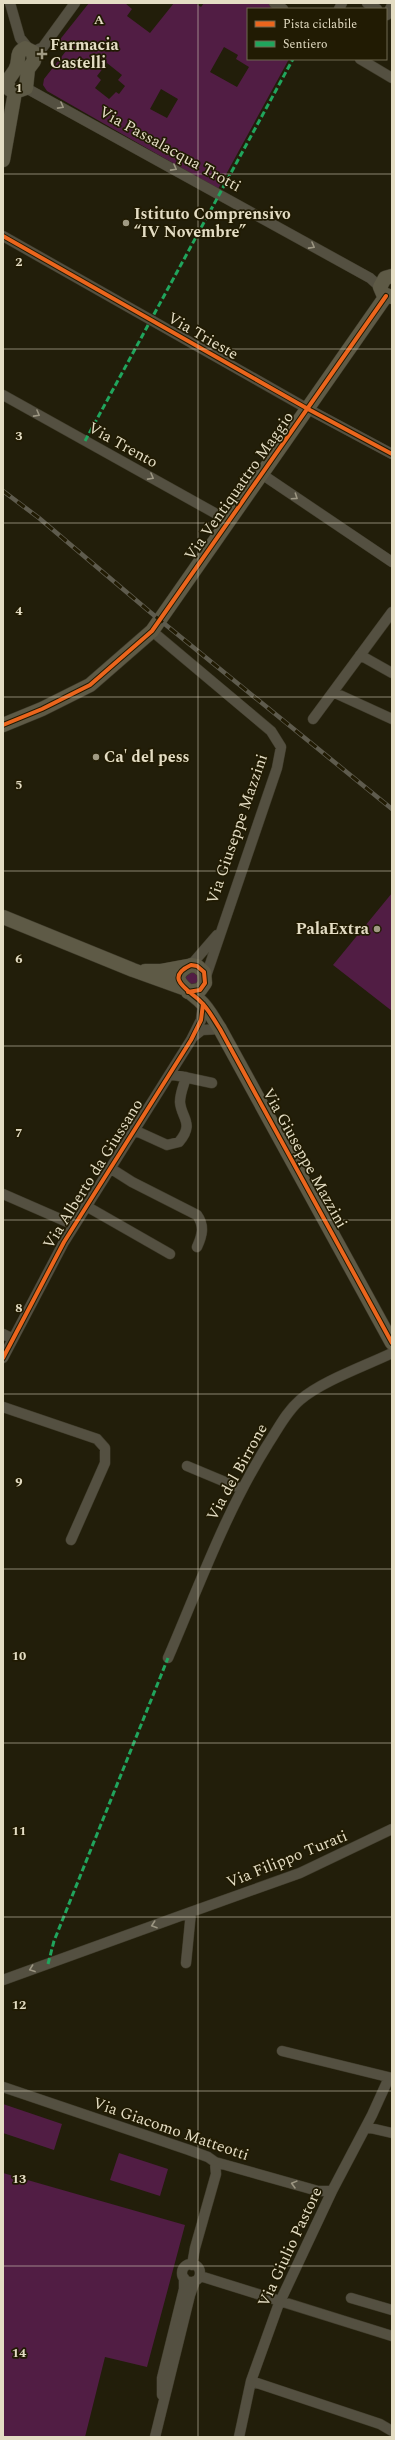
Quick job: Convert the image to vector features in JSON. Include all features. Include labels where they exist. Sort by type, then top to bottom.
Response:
[{"type":"street","points":[[10,3],[20,38],[27,52],[34,61],[11,89]]},
{"type":"street","points":[[3,160],[11,89],[17,67],[27,52],[43,47],[75,3]]},
{"type":"street","points":[[388,16],[392,5]]},
{"type":"street","points":[[362,60],[392,78]]},
{"type":"street","name":"Via Passalacqua Trotti","points":[[11,89],[218,193],[370,278],[386,293]]},
{"type":"street","name":"Via Trieste","points":[[3,236],[308,409],[392,454]]},
{"type":"street","name":"Via Ventiquattro Maggio","points":[[3,725],[48,707],[90,685],[152,631],[308,409],[386,293],[384,278],[392,276]]},
{"type":"street","name":"Via Trento","points":[[3,395],[229,521]]},
{"type":"street","points":[[262,475],[392,562]]},
{"type":"street","points":[[314,719],[392,612]]},
{"type":"street","name":"Via Giuseppe Mazzini","points":[[152,631],[271,731],[281,747],[278,768],[221,928],[206,980],[215,1025]]},
{"type":"street","points":[[360,655],[392,673]]},
{"type":"street","points":[[333,692],[392,718]]},
{"type":"street","name":"Via Giuseppe Mazzini","points":[[3,917],[185,990],[203,1004],[392,1343]]},
{"type":"street","name":"Via Giuseppe Mazzini","points":[[189,966],[221,928]]},
{"type":"street","points":[[133,970],[161,971],[189,966],[201,969],[206,980],[200,990],[185,990],[179,979],[180,974],[189,966]]},
{"type":"street","name":"Via Alberto da Giussano","points":[[3,1358],[8,1337],[74,1225],[191,1040],[201,1020],[203,1004]]},
{"type":"street","name":"Via Alberto da Giussano","points":[[191,1040],[199,1032],[215,1025]]},
{"type":"street","points":[[170,1074],[212,1083]]},
{"type":"street","points":[[134,1130],[167,1145],[179,1142],[183,1136],[186,1124],[186,1115],[180,1100],[186,1077]]},
{"type":"street","points":[[110,1168],[132,1182],[197,1215],[201,1222],[202,1231],[197,1247]]},
{"type":"street","points":[[3,1194],[74,1225]]},
{"type":"street","points":[[86,1206],[170,1254]]},
{"type":"street","name":"Via del Birrone","points":[[168,1658],[242,1488],[282,1422],[299,1401],[319,1388],[392,1353]]},
{"type":"street","points":[[3,1407],[97,1439],[105,1448],[105,1463],[72,1540]]},
{"type":"street","points":[[187,1466],[242,1488]]},
{"type":"street","name":"Via Filippo Turati","points":[[3,1980],[300,1873],[392,1828]]},
{"type":"street","points":[[186,1963],[191,1912]]},
{"type":"street","points":[[282,2051],[391,2078]]},
{"type":"street","name":"Via Giulio Pastore","points":[[239,2437],[251,2381],[281,2300],[332,2191],[366,2127],[387,2082],[391,2078]]},
{"type":"street","name":"Via Giacomo Matteotti","points":[[3,2087],[189,2150],[208,2157],[215,2162],[318,2191],[332,2191]]},
{"type":"street","points":[[366,2127],[392,2133]]},
{"type":"street","points":[[192,2265],[195,2248],[216,2174],[215,2162]]},
{"type":"street","points":[[155,2437],[162,2412],[190,2295],[197,2278],[198,2269],[192,2265],[187,2266],[183,2270],[184,2289],[162,2378],[162,2412]]},
{"type":"street","points":[[184,2278],[190,2282],[197,2278],[281,2300],[392,2336]]},
{"type":"street","points":[[351,2298],[392,2310]]},
{"type":"street","points":[[251,2381],[380,2424],[392,2431]]},
{"type":"shaded area","points":[[89,3],[125,3],[132,9],[127,16],[150,33],[174,3],[195,3],[201,7],[204,3],[269,3],[277,8],[247,8],[247,60],[288,60],[218,189],[47,91],[43,85],[44,79],[66,51],[58,42]],"holes":[[[224,47],[238,55],[236,59],[249,67],[237,87],[210,72]],[[107,63],[122,75],[118,80],[125,86],[119,94],[116,92],[109,99],[95,88],[101,80],[97,76]],[[161,89],[178,99],[167,118],[150,109]]]},
{"type":"shaded area","name":"PalaExtra","points":[[392,893],[392,1011],[333,965]]},
{"type":"shaded area","points":[[193,971],[199,975],[198,984],[189,986],[185,977]]},
{"type":"shaded area","points":[[3,2104],[62,2124],[54,2150],[3,2133]]},
{"type":"shaded area","points":[[119,2153],[168,2169],[160,2196],[110,2180]]},
{"type":"shaded area","points":[[3,2173],[185,2225],[147,2367],[105,2357],[85,2437],[3,2437]]},
{"type":"railway","points":[[3,491],[39,518],[150,612],[392,809]]},
{"type":"marked path","points":[[85,441],[292,60]]},
{"type":"marked path","points":[[48,1964],[54,1941],[168,1658]]},
{"type":"cycle path","points":[[3,236],[308,409],[392,454]]},
{"type":"cycle path","points":[[3,725],[42,709],[90,685],[152,631],[386,296]]},
{"type":"cycle path","points":[[188,992],[200,990],[205,983],[204,972],[197,966],[191,965],[183,970],[179,975],[181,984],[185,988],[190,993],[203,1004],[220,1029],[392,1343]]},
{"type":"cycle path","points":[[3,1358],[64,1242],[191,1040],[201,1020],[203,1004]]},
{"type":"place","name":"Farmacia Castelli","points":[[42,54]]},
{"type":"place","name":"Istituto Comprensivo “IV Novembre”","points":[[126,223]]},
{"type":"place","name":"Ca' del pess","points":[[96,757]]},
{"type":"place","name":"PalaExtra","points":[[377,929]]}]
